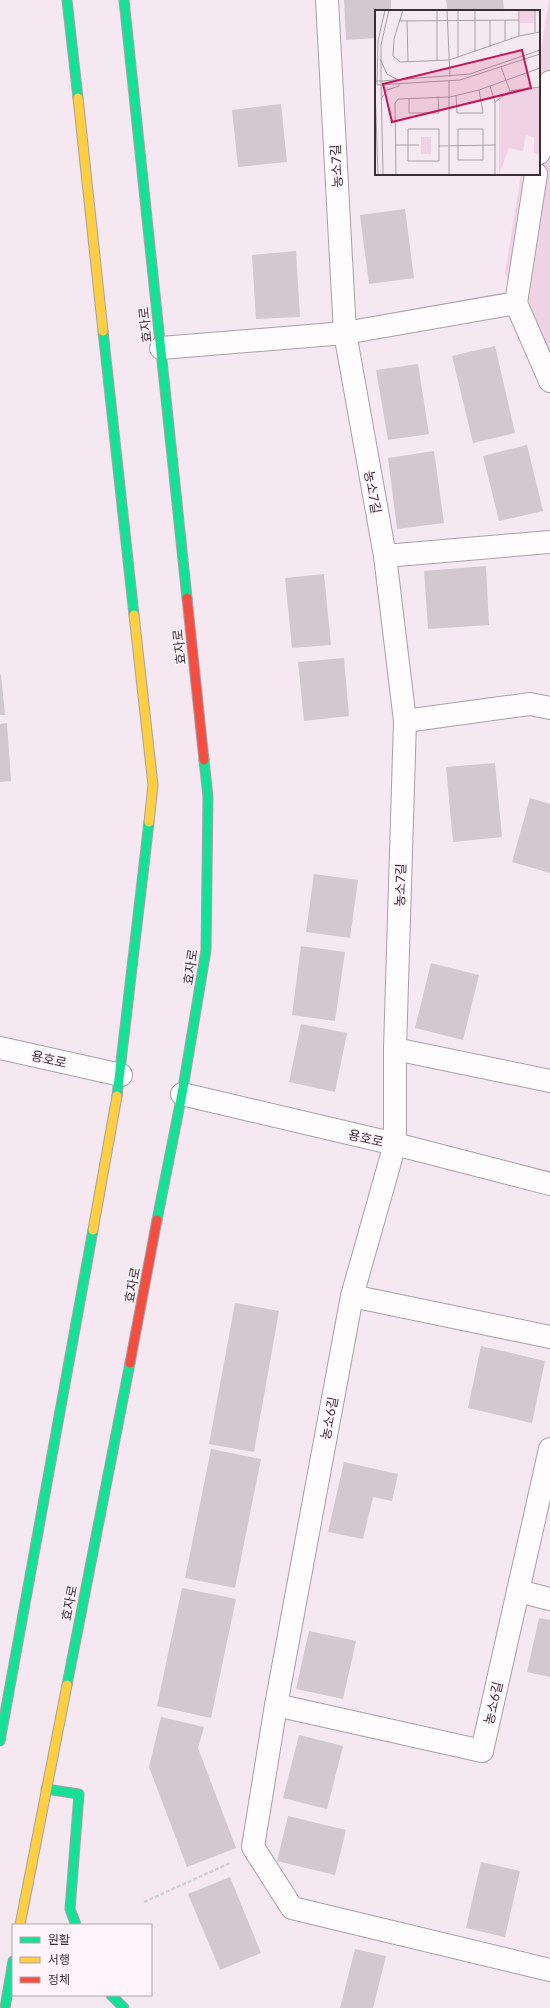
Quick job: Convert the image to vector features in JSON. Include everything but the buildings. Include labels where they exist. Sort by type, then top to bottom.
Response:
[{"type":"street","points":[[0,1741],[121,1075],[153,785],[67,0]]},
{"type":"street","name":"효자로","points":[[20,1924],[182,1094],[206,950],[208,797],[124,0]]},
{"type":"street","name":"농소7길","points":[[327,0],[345,333],[385,556],[405,721],[395,1049],[395,1144]]},
{"type":"street","points":[[540,147],[550,82]]},
{"type":"street","points":[[536,175],[516,303],[550,381]]},
{"type":"street","points":[[161,348],[345,333],[516,303]]},
{"type":"street","points":[[385,556],[550,542]]},
{"type":"street","points":[[405,721],[530,704],[550,708]]},
{"type":"street","name":"용호로","points":[[0,1048],[121,1075]]},
{"type":"street","points":[[395,1049],[550,1081]]},
{"type":"street","name":"용호로","points":[[182,1094],[395,1144],[550,1184]]},
{"type":"street","name":"농소6길","points":[[256,1851],[253,1847],[276,1705],[352,1296],[395,1144]]},
{"type":"street","points":[[352,1296],[550,1337]]},
{"type":"street","name":"농소6길","points":[[276,1705],[482,1751],[550,1449]]},
{"type":"street","points":[[518,1591],[550,1598]]},
{"type":"street","points":[[46,1789],[79,1794],[70,1909],[76,1924]]},
{"type":"street","points":[[256,1851],[292,1908],[550,1970]]},
{"type":"street","points":[[5,2008],[12,1967]]},
{"type":"street","points":[[113,1996],[124,2008]]},
{"type":"path","points":[[144,1902],[256,1851]]},
{"type":"shaded area","points":[[550,0],[550,389],[505,273],[521,175],[540,175],[540,56]]},
{"type":"traffic: fast","points":[[67,0],[78,98]]},
{"type":"traffic: fast","points":[[124,0],[187,598]]},
{"type":"traffic: fast","points":[[103,331],[134,615]]},
{"type":"traffic: fast","points":[[157,1220],[182,1094],[206,950],[208,797],[204,760]]},
{"type":"traffic: fast","points":[[117,1096],[149,822]]},
{"type":"traffic: fast","points":[[0,1741],[93,1230]]},
{"type":"traffic: fast","points":[[67,1685],[130,1363]]},
{"type":"traffic: fast","points":[[46,1789],[79,1794],[70,1909],[76,1924]]},
{"type":"traffic: fast","points":[[5,2008],[12,1967]]},
{"type":"traffic: fast","points":[[112,1996],[124,2008]]},
{"type":"traffic: slow","points":[[78,98],[103,331]]},
{"type":"traffic: slow","points":[[134,615],[153,785],[149,822]]},
{"type":"traffic: slow","points":[[93,1230],[117,1096]]},
{"type":"traffic: slow","points":[[20,1924],[67,1685]]},
{"type":"traffic: jam","points":[[187,598],[204,760]]},
{"type":"traffic: jam","points":[[130,1363],[157,1220]]}]
